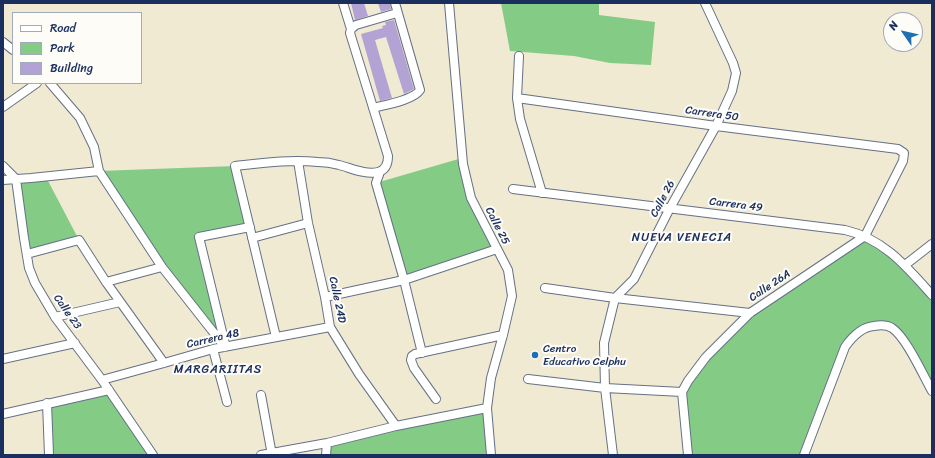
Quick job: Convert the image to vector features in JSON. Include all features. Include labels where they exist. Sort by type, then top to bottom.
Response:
[{"type":"street","points":[[343,3],[351,29],[350,33],[388,156],[387,165],[380,172],[376,183],[404,280],[422,353]]},
{"type":"street","points":[[373,108],[410,98],[420,90],[395,3]]},
{"type":"street","name":"Calle 25","points":[[449,3],[463,164],[471,198],[508,270],[512,296],[491,378],[487,408],[491,455]]},
{"type":"street","name":"Calle 26","points":[[615,298],[634,280],[670,208],[716,126],[732,91],[736,73],[733,63],[705,3]]},
{"type":"street","points":[[351,29],[356,25],[398,13]]},
{"type":"street","points":[[3,42],[12,49]]},
{"type":"street","points":[[520,56],[518,98],[522,125],[542,193]]},
{"type":"street","points":[[3,107],[36,84]]},
{"type":"street","points":[[51,84],[80,118],[94,146],[99,171],[162,267],[225,347]]},
{"type":"street","name":"Carrera 50","points":[[518,98],[716,126],[898,149],[904,153]]},
{"type":"street","name":"Calle 26A","points":[[682,392],[688,380],[706,358],[750,313],[864,236],[903,161],[904,153]]},
{"type":"street","points":[[276,337],[235,166],[294,161],[339,165],[372,173],[380,172]]},
{"type":"street","name":"Calle 24D","points":[[294,161],[325,297],[330,327],[359,374],[396,426]]},
{"type":"street","points":[[3,166],[16,179]]},
{"type":"street","points":[[3,180],[99,171]]},
{"type":"street","name":"Calle 23","points":[[16,179],[29,268],[35,283],[55,317],[102,380],[153,455]]},
{"type":"street","name":"Carrera 49","points":[[513,189],[858,232],[884,246],[906,265],[932,295]]},
{"type":"street","points":[[252,238],[308,223]]},
{"type":"street","points":[[225,347],[199,238],[250,227]]},
{"type":"street","points":[[27,254],[79,240],[106,282],[164,364]]},
{"type":"street","points":[[906,265],[932,244]]},
{"type":"street","points":[[325,297],[404,280],[497,249]]},
{"type":"street","points":[[106,282],[162,267]]},
{"type":"street","points":[[545,288],[615,298],[750,313]]},
{"type":"street","points":[[613,455],[605,388],[604,342],[615,298]]},
{"type":"street","points":[[55,317],[120,302]]},
{"type":"street","points":[[804,455],[845,348],[852,338],[866,326],[881,325],[891,328],[901,336],[932,391]]},
{"type":"street","name":"Carrera 48","points":[[102,380],[164,364],[213,349],[330,327]]},
{"type":"street","points":[[436,398],[414,368],[411,360],[412,356],[415,354],[503,334]]},
{"type":"street","points":[[3,359],[75,343]]},
{"type":"street","points":[[213,349],[226,402]]},
{"type":"street","points":[[528,379],[605,388],[682,392],[688,455]]},
{"type":"street","points":[[3,414],[109,390]]},
{"type":"street","points":[[261,395],[272,454]]},
{"type":"street","points":[[47,404],[48,455]]},
{"type":"street","points":[[261,455],[272,454],[396,426],[487,408]]},
{"type":"street","points":[[326,455],[327,442]]},
{"type":"green space","points":[[501,3],[599,3],[599,15],[655,22],[651,65],[610,63],[574,56],[510,51]]},
{"type":"green space","points":[[462,158],[471,198],[497,249],[404,280],[376,183]]},
{"type":"green space","points":[[235,166],[250,227],[200,237],[225,347],[160,264],[99,171]]},
{"type":"green space","points":[[46,177],[79,240],[27,254],[16,179]]},
{"type":"green space","points":[[865,236],[884,246],[932,295],[932,391],[901,336],[881,325],[852,338],[804,455],[688,455],[682,392],[706,357],[750,313]]},
{"type":"green space","points":[[109,390],[153,455],[49,455],[47,403]]},
{"type":"green space","points":[[487,408],[491,455],[326,455],[327,443]]},
{"type":"building","points":[[351,3],[364,3],[368,16],[355,20]]},
{"type":"building","points":[[378,3],[390,3],[391,9],[381,12]]},
{"type":"building","points":[[394,20],[414,89],[404,94],[386,37],[375,40],[392,98],[380,101],[361,34],[383,28],[382,26],[386,25],[385,22]]},
{"type":"place","name":"Centro Educativo Celphu","points":[[535,355]]},
{"type":"district","name":"NUEVA VENECIA","points":[[682,238]]},
{"type":"district","name":"MARGARIITAS","points":[[218,370]]}]
